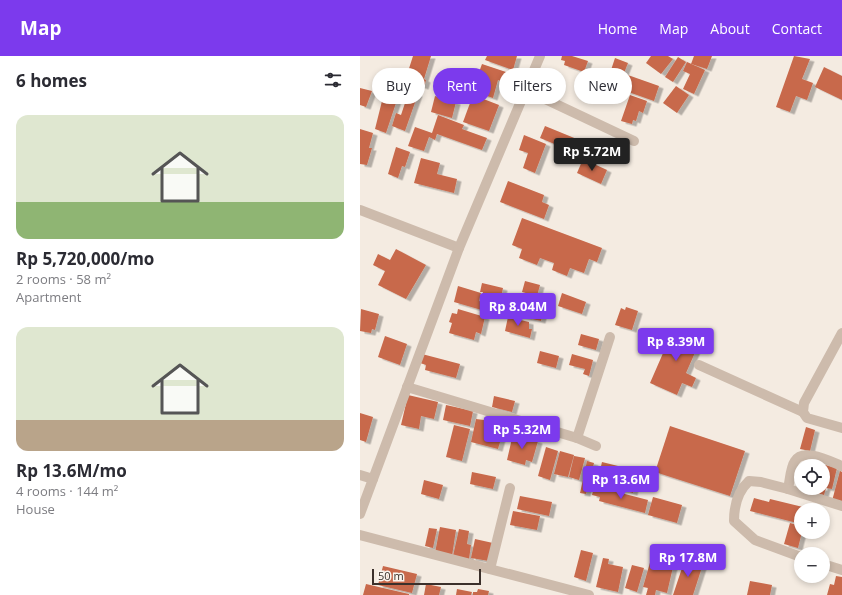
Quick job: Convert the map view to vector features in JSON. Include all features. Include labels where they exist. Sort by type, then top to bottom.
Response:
[{"type":"street","points":[[535,68],[540,56]]},
{"type":"street","points":[[360,514],[459,248],[520,104]]},
{"type":"street","points":[[556,104],[634,141]]},
{"type":"street","points":[[360,210],[459,248]]},
{"type":"street","points":[[842,333],[804,403],[803,412],[806,418],[842,428]]},
{"type":"street","points":[[577,438],[610,337]]},
{"type":"street","points":[[699,365],[803,412]]},
{"type":"street","points":[[407,388],[577,438],[596,446]]},
{"type":"street","points":[[788,489],[795,460],[800,457],[805,455],[812,456],[842,466]]},
{"type":"street","points":[[360,475],[373,479]]},
{"type":"street","points":[[794,554],[755,540],[734,521],[734,511],[738,496],[743,487],[749,481],[761,482],[842,506]]},
{"type":"street","points":[[490,569],[510,488]]},
{"type":"street","points":[[360,535],[589,595]]},
{"type":"street","points":[[830,566],[842,570]]},
{"type":"building","points":[[413,56],[431,56],[425,76],[425,68],[409,68]]},
{"type":"building","points":[[487,56],[517,56],[514,68],[507,68],[485,60]]},
{"type":"building","points":[[562,56],[572,56],[588,61],[585,68],[574,68],[564,65],[565,61],[561,60]]},
{"type":"building","points":[[651,56],[668,56],[673,59],[661,74],[646,63]]},
{"type":"building","points":[[694,56],[712,56],[707,69],[691,64]]},
{"type":"building","points":[[794,56],[810,59],[802,79],[813,83],[807,100],[796,96],[790,112],[776,107]]},
{"type":"building","points":[[678,57],[686,62],[673,82],[665,77]]},
{"type":"building","points":[[615,58],[628,63],[626,68],[612,68]]},
{"type":"building","points":[[687,62],[705,70],[694,94],[683,89],[690,74],[683,71]]},
{"type":"building","points":[[482,64],[499,70],[499,80],[493,98],[491,97],[491,68],[481,68]]},
{"type":"building","points":[[824,67],[842,76],[842,100],[815,87]]},
{"type":"building","points":[[632,76],[659,86],[654,101],[632,93]]},
{"type":"building","points":[[676,86],[689,95],[677,113],[663,103]]},
{"type":"building","points":[[360,88],[372,91],[366,107],[360,105]]},
{"type":"building","points":[[632,96],[647,101],[643,113],[639,111],[636,121],[633,120],[632,124],[621,121],[627,104],[632,104]]},
{"type":"building","points":[[491,102],[499,105],[489,131],[463,122],[470,104],[491,104]]},
{"type":"building","points":[[381,104],[396,104],[386,133],[375,129]]},
{"type":"building","points":[[405,104],[414,104],[405,131],[392,126],[396,113],[401,115]]},
{"type":"building","points":[[433,104],[456,104],[452,118],[431,112]]},
{"type":"building","points":[[438,115],[464,125],[462,129],[487,138],[482,150],[437,134],[435,140],[429,137],[424,151],[408,146],[415,127],[432,133]]},
{"type":"building","points":[[545,126],[601,149],[596,161],[540,138]]},
{"type":"building","points":[[360,129],[373,133],[369,148],[372,148],[367,165],[360,164]]},
{"type":"building","points":[[524,135],[546,144],[535,173],[523,168],[528,153],[519,150]]},
{"type":"building","points":[[396,147],[410,152],[405,167],[402,166],[398,178],[388,174]]},
{"type":"building","points":[[421,158],[440,163],[437,174],[457,179],[454,193],[414,183]]},
{"type":"building","points":[[583,159],[607,170],[601,184],[577,173]]},
{"type":"building","points":[[508,181],[544,195],[542,202],[549,205],[544,219],[500,202]]},
{"type":"building","points":[[522,218],[602,248],[597,262],[589,259],[584,273],[570,268],[567,276],[552,270],[554,263],[540,258],[537,265],[519,258],[522,249],[512,245]]},
{"type":"building","points":[[396,249],[426,265],[406,299],[378,285],[385,271],[373,265],[378,254],[390,260]]},
{"type":"building","points":[[525,281],[540,285],[537,296],[522,292]]},
{"type":"building","points":[[482,283],[503,288],[501,297],[490,294],[489,298],[482,296],[483,292],[480,292]]},
{"type":"building","points":[[458,286],[481,293],[479,301],[487,303],[485,311],[454,302]]},
{"type":"building","points":[[562,293],[586,302],[582,314],[558,306]]},
{"type":"building","points":[[503,295],[518,299],[514,314],[499,310]]},
{"type":"building","points":[[526,298],[542,302],[539,312],[543,312],[541,321],[519,316],[521,305],[525,305]]},
{"type":"building","points":[[626,307],[638,311],[632,330],[615,325],[621,308],[625,310]]},
{"type":"building","points":[[361,309],[379,314],[375,330],[372,329],[371,333],[360,331]]},
{"type":"building","points":[[458,309],[485,317],[481,334],[476,332],[474,340],[449,333],[452,323],[449,322],[452,313],[457,314]]},
{"type":"building","points":[[508,317],[529,322],[529,329],[532,329],[530,338],[505,331]]},
{"type":"building","points":[[674,328],[701,339],[686,373],[696,378],[692,387],[682,383],[677,395],[650,383]]},
{"type":"building","points":[[581,334],[599,339],[596,350],[578,345]]},
{"type":"building","points":[[385,336],[407,344],[400,365],[378,357]]},
{"type":"building","points":[[540,351],[559,356],[556,368],[537,363]]},
{"type":"building","points":[[422,354],[460,364],[456,378],[425,370],[426,365],[420,363]]},
{"type":"building","points":[[572,354],[593,360],[589,376],[583,374],[585,369],[569,365]]},
{"type":"building","points":[[408,395],[438,402],[434,419],[421,416],[419,429],[401,425]]},
{"type":"building","points":[[494,396],[515,401],[512,412],[492,407]]},
{"type":"building","points":[[446,405],[473,411],[470,426],[443,420]]},
{"type":"building","points":[[360,413],[373,417],[366,442],[360,440]]},
{"type":"building","points":[[485,417],[500,421],[499,424],[505,425],[498,449],[471,442],[476,419],[484,420]]},
{"type":"building","points":[[454,425],[470,429],[462,461],[446,457]]},
{"type":"building","points":[[670,426],[745,451],[730,496],[655,472]]},
{"type":"building","points":[[806,427],[815,430],[810,451],[800,449]]},
{"type":"building","points":[[513,434],[538,441],[532,462],[526,460],[525,465],[507,460]]},
{"type":"building","points":[[546,447],[558,451],[550,480],[538,476]]},
{"type":"building","points":[[560,451],[574,455],[568,477],[554,474]]},
{"type":"building","points":[[574,456],[585,458],[579,480],[569,477]]},
{"type":"building","points":[[587,461],[594,463],[586,494],[580,493]]},
{"type":"building","points":[[602,462],[638,471],[633,493],[597,483]]},
{"type":"building","points":[[830,466],[837,468],[832,489],[830,489]]},
{"type":"building","points":[[840,471],[842,472],[842,504],[832,501]]},
{"type":"building","points":[[472,472],[496,477],[493,489],[470,484]]},
{"type":"building","points":[[424,480],[443,485],[439,499],[421,494]]},
{"type":"building","points":[[594,486],[648,500],[645,513],[599,501],[600,497],[592,495]]},
{"type":"building","points":[[520,496],[552,502],[549,516],[517,509]]},
{"type":"building","points":[[653,497],[682,505],[677,523],[648,515]]},
{"type":"building","points":[[754,498],[769,502],[770,499],[794,505],[794,522],[750,511]]},
{"type":"building","points":[[513,511],[540,516],[537,530],[510,525]]},
{"type":"building","points":[[790,523],[794,524],[794,539],[800,539],[798,547],[784,544]]},
{"type":"building","points":[[440,527],[456,530],[452,556],[435,553]]},
{"type":"building","points":[[429,528],[437,529],[433,548],[425,546]]},
{"type":"building","points":[[459,529],[469,531],[467,544],[471,545],[469,559],[453,556]]},
{"type":"building","points":[[475,539],[493,543],[489,561],[471,558]]},
{"type":"building","points":[[659,546],[668,549],[667,551],[671,552],[668,566],[673,567],[667,593],[656,590],[655,595],[646,595],[648,588],[643,587],[651,559],[655,561]]},
{"type":"building","points":[[581,550],[593,553],[586,581],[574,577]]},
{"type":"building","points":[[603,558],[609,559],[608,564],[623,567],[618,592],[596,587]]},
{"type":"building","points":[[685,559],[703,564],[693,595],[673,595]]},
{"type":"building","points":[[632,565],[644,568],[637,592],[625,588]]},
{"type":"building","points":[[383,566],[417,574],[412,593],[378,585]]},
{"type":"building","points":[[836,576],[842,577],[842,595],[827,595],[830,584],[834,585]]},
{"type":"building","points":[[750,581],[772,585],[770,595],[747,595]]},
{"type":"building","points":[[366,584],[409,594],[409,595],[363,595]]},
{"type":"building","points":[[426,584],[441,587],[439,595],[424,595]]},
{"type":"building","points":[[457,589],[472,592],[471,595],[456,595]]},
{"type":"building","points":[[478,589],[489,591],[488,595],[473,595],[473,592],[477,592]]}]
